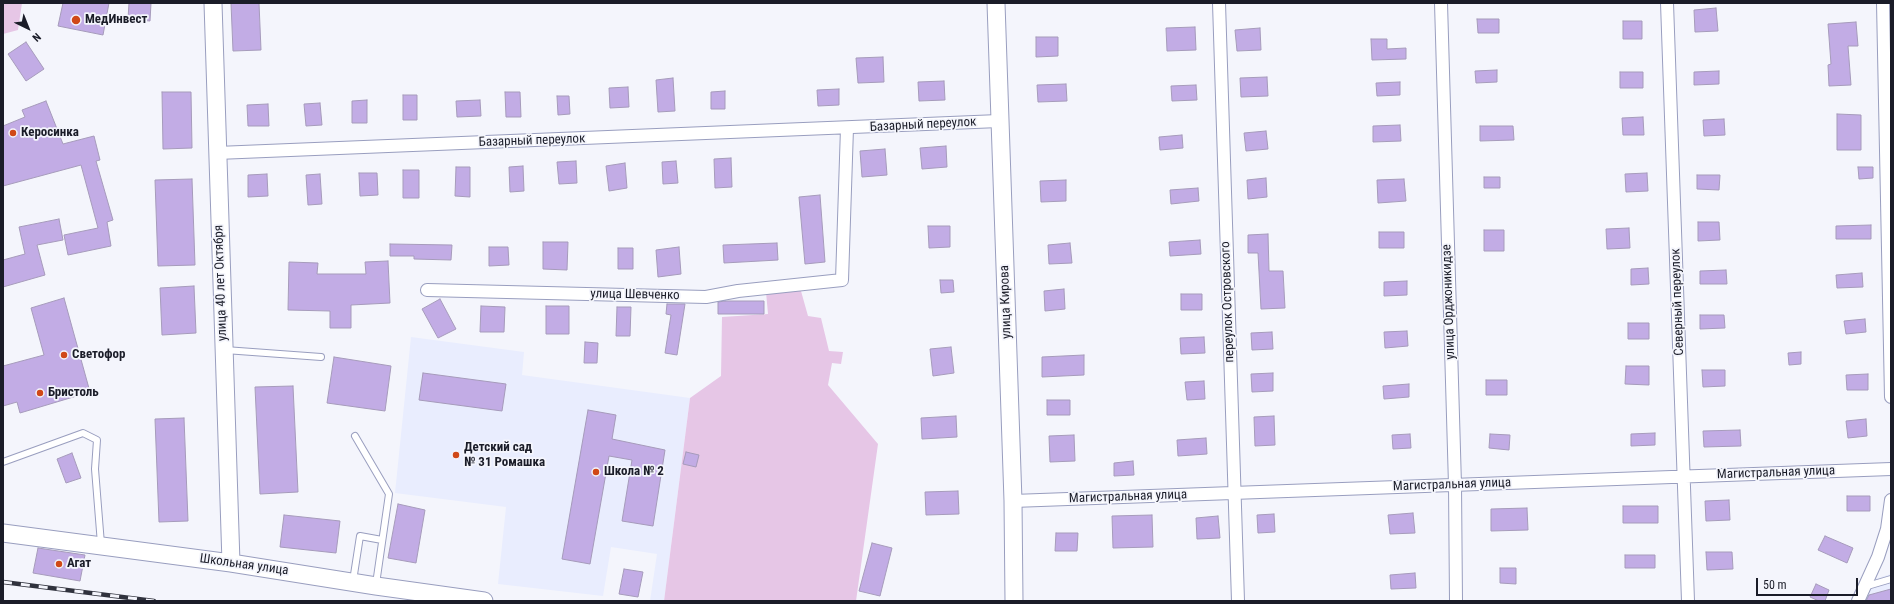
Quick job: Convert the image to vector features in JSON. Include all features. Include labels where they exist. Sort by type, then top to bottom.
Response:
[{"type":"main road","name":"улица 40 лет Октября","points":[[213,3],[231,563]]},
{"type":"main road","name":"улица Кирова","points":[[996,3],[1013,501],[1014,601]]},
{"type":"main road","name":"Школьная улица","points":[[3,533],[231,563],[376,586],[484,601]]},
{"type":"street","name":"переулок Островского","points":[[1219,3],[1238,601]]},
{"type":"street","name":"улица Орджоникидзе","points":[[1441,3],[1455,485],[1456,601]]},
{"type":"street","name":"Северный переулок","points":[[1667,3],[1688,601]]},
{"type":"street","points":[[1883,3],[1891,397]]},
{"type":"street","name":"Базарный переулок","points":[[217,153],[999,121]]},
{"type":"street","name":"улица Шевченко","points":[[427,290],[706,297],[738,291],[842,280],[847,128]]},
{"type":"street","name":"Магистральная улица","points":[[1013,501],[1891,469]]},
{"type":"street","points":[[1858,601],[1878,557],[1887,529],[1891,500]]},
{"type":"lane","points":[[224,350],[321,357]]},
{"type":"lane","points":[[3,462],[83,433],[97,440],[95,469],[102,546]]},
{"type":"lane","points":[[355,436],[389,494],[376,586]]},
{"type":"lane","points":[[353,582],[360,536],[382,540]]},
{"type":"lane","points":[[1864,587],[1891,579]]},
{"type":"shaded area","points":[[3,3],[22,3],[18,30],[3,34]]},
{"type":"shaded area","points":[[801,291],[808,316],[821,318],[829,351],[843,352],[841,364],[832,363],[828,385],[878,444],[856,601],[664,601],[690,398],[721,376],[722,317],[768,314],[766,292]]},
{"type":"shaded area","name":"Школа № 2","points":[[411,337],[524,352],[522,375],[690,398],[664,601],[650,601],[657,554],[611,547],[603,596],[498,584],[506,507],[395,493]]},
{"type":"shaded area","points":[[1891,574],[1891,601],[1860,601],[1871,580]]},
{"type":"building","points":[[63,3],[109,3],[103,35],[58,26]]},
{"type":"building","points":[[129,3],[151,3],[150,21],[128,19]]},
{"type":"building","points":[[231,3],[259,3],[261,50],[233,51]]},
{"type":"building","points":[[1716,8],[1718,31],[1695,32],[1694,10]]},
{"type":"building","points":[[1477,19],[1499,19],[1499,33],[1478,33]]},
{"type":"building","points":[[1623,21],[1642,21],[1642,39],[1623,39]]},
{"type":"building","points":[[1856,22],[1858,46],[1848,46],[1851,85],[1829,86],[1828,65],[1831,64],[1828,24]]},
{"type":"building","points":[[1195,27],[1196,50],[1167,51],[1166,28]]},
{"type":"building","points":[[1260,28],[1261,50],[1237,51],[1235,30]]},
{"type":"building","points":[[1036,37],[1058,37],[1058,56],[1036,57]]},
{"type":"building","points":[[1371,39],[1387,39],[1387,49],[1406,48],[1406,59],[1372,60]]},
{"type":"building","points":[[26,42],[44,69],[26,81],[8,54]]},
{"type":"building","points":[[883,57],[884,82],[858,83],[856,58]]},
{"type":"building","points":[[1497,70],[1497,82],[1476,83],[1475,71]]},
{"type":"building","points":[[1719,71],[1719,84],[1694,85],[1694,72]]},
{"type":"building","points":[[1620,72],[1643,72],[1643,88],[1620,88]]},
{"type":"building","points":[[1267,77],[1268,96],[1241,97],[1240,78]]},
{"type":"building","points":[[673,78],[675,111],[658,112],[656,80]]},
{"type":"building","points":[[944,81],[945,100],[919,101],[918,82]]},
{"type":"building","points":[[1400,82],[1400,95],[1377,96],[1376,83]]},
{"type":"building","points":[[1066,84],[1067,101],[1038,102],[1037,85]]},
{"type":"building","points":[[1196,85],[1197,100],[1172,101],[1171,86]]},
{"type":"building","points":[[628,87],[629,107],[610,108],[609,88]]},
{"type":"building","points":[[839,89],[839,105],[818,106],[817,90]]},
{"type":"building","points":[[725,91],[725,109],[711,109],[711,92]]},
{"type":"building","points":[[162,92],[191,92],[192,148],[163,149]]},
{"type":"building","points":[[505,92],[520,92],[521,117],[506,117]]},
{"type":"building","points":[[403,95],[417,95],[417,120],[403,120]]},
{"type":"building","points":[[557,96],[569,96],[570,114],[558,115]]},
{"type":"building","points":[[367,100],[367,123],[352,123],[352,101]]},
{"type":"building","points":[[480,100],[481,116],[457,117],[456,101]]},
{"type":"building","points":[[46,101],[63,144],[94,136],[100,160],[96,161],[113,220],[107,222],[111,246],[68,255],[64,235],[98,228],[81,165],[3,186],[3,126],[25,117],[22,110]]},
{"type":"building","points":[[320,103],[322,125],[306,126],[304,104]]},
{"type":"building","points":[[268,104],[269,126],[248,126],[247,105]]},
{"type":"building","points":[[1837,114],[1861,115],[1861,150],[1837,150]]},
{"type":"building","points":[[1643,117],[1644,135],[1623,135],[1622,118]]},
{"type":"building","points":[[1724,119],[1725,135],[1704,136],[1703,120]]},
{"type":"building","points":[[1400,125],[1401,141],[1373,142],[1373,126]]},
{"type":"building","points":[[1480,126],[1513,126],[1514,140],[1480,141]]},
{"type":"building","points":[[1266,131],[1268,149],[1246,151],[1244,133]]},
{"type":"building","points":[[1182,135],[1183,148],[1160,150],[1159,137]]},
{"type":"building","points":[[946,146],[947,167],[922,169],[920,148]]},
{"type":"building","points":[[885,149],[887,175],[862,177],[860,151]]},
{"type":"building","points":[[731,158],[732,187],[715,188],[714,159]]},
{"type":"building","points":[[576,161],[577,183],[559,184],[557,162]]},
{"type":"building","points":[[676,161],[678,183],[663,184],[662,162]]},
{"type":"building","points":[[625,163],[627,188],[609,191],[606,166]]},
{"type":"building","points":[[523,166],[524,191],[510,192],[509,167]]},
{"type":"building","points":[[456,167],[470,167],[470,197],[455,196]]},
{"type":"building","points":[[1858,167],[1873,167],[1873,178],[1859,179]]},
{"type":"building","points":[[403,170],[419,170],[419,198],[403,198]]},
{"type":"building","points":[[359,173],[377,173],[378,195],[360,196]]},
{"type":"building","points":[[1647,173],[1648,191],[1626,192],[1625,174]]},
{"type":"building","points":[[267,174],[268,196],[248,197],[248,175]]},
{"type":"building","points":[[320,174],[322,204],[308,205],[306,175]]},
{"type":"building","points":[[1697,175],[1720,175],[1719,190],[1697,189]]},
{"type":"building","points":[[1484,177],[1500,177],[1500,188],[1484,188]]},
{"type":"building","points":[[1266,178],[1267,197],[1248,199],[1247,180]]},
{"type":"building","points":[[192,179],[195,265],[158,266],[155,180]]},
{"type":"building","points":[[1404,179],[1406,201],[1378,203],[1377,180]]},
{"type":"building","points":[[1066,180],[1066,201],[1041,202],[1040,181]]},
{"type":"building","points":[[1198,188],[1199,201],[1171,204],[1170,190]]},
{"type":"building","points":[[820,195],[825,262],[805,264],[799,197]]},
{"type":"building","points":[[59,219],[63,240],[37,245],[45,275],[3,287],[3,260],[25,254],[19,227]]},
{"type":"building","points":[[1698,222],[1719,222],[1720,240],[1698,241]]},
{"type":"building","points":[[1871,225],[1871,239],[1836,239],[1836,226]]},
{"type":"building","points":[[928,226],[950,226],[950,247],[929,248]]},
{"type":"building","points":[[1629,228],[1630,248],[1607,249],[1606,229]]},
{"type":"building","points":[[1484,230],[1504,230],[1504,251],[1484,251]]},
{"type":"building","points":[[1379,232],[1404,232],[1404,248],[1379,248]]},
{"type":"building","points":[[1268,234],[1269,271],[1283,271],[1285,308],[1261,309],[1258,253],[1248,253],[1248,235]]},
{"type":"building","points":[[1200,240],[1201,254],[1170,256],[1169,242]]},
{"type":"building","points":[[543,242],[568,242],[567,270],[543,269]]},
{"type":"building","points":[[777,243],[778,260],[724,263],[723,245]]},
{"type":"building","points":[[1070,243],[1072,263],[1049,264],[1048,245]]},
{"type":"building","points":[[390,244],[452,245],[451,260],[414,259],[414,256],[390,256]]},
{"type":"building","points":[[489,247],[508,247],[509,265],[489,266]]},
{"type":"building","points":[[679,247],[681,274],[658,277],[656,250]]},
{"type":"building","points":[[618,248],[633,248],[633,269],[618,269]]},
{"type":"building","points":[[388,261],[390,303],[351,305],[351,328],[330,328],[330,311],[288,310],[289,262],[318,263],[317,274],[366,274],[365,262]]},
{"type":"building","points":[[1648,268],[1649,284],[1631,285],[1631,269]]},
{"type":"building","points":[[1726,270],[1727,284],[1700,284],[1700,271]]},
{"type":"building","points":[[1862,273],[1863,287],[1837,288],[1836,275]]},
{"type":"building","points":[[940,280],[953,280],[954,292],[941,293]]},
{"type":"building","points":[[1407,281],[1407,295],[1384,296],[1384,282]]},
{"type":"building","points":[[194,286],[196,333],[162,335],[160,288]]},
{"type":"building","points":[[1064,289],[1065,309],[1045,311],[1044,291]]},
{"type":"building","points":[[1181,294],[1202,294],[1202,310],[1181,310]]},
{"type":"building","points":[[64,298],[90,392],[20,413],[17,402],[3,406],[3,366],[44,355],[31,308]]},
{"type":"building","points":[[440,299],[456,329],[438,338],[422,309]]},
{"type":"building","points":[[764,301],[764,314],[718,314],[718,302]]},
{"type":"building","points":[[667,304],[685,304],[677,355],[665,353],[671,315],[666,314]]},
{"type":"building","points":[[481,306],[505,307],[504,332],[480,332]]},
{"type":"building","points":[[546,306],[569,306],[569,334],[546,334]]},
{"type":"building","points":[[617,307],[631,307],[630,336],[616,336]]},
{"type":"building","points":[[1700,315],[1724,315],[1725,328],[1700,329]]},
{"type":"building","points":[[1865,319],[1866,332],[1846,334],[1844,321]]},
{"type":"building","points":[[1628,323],[1649,323],[1649,339],[1628,339]]},
{"type":"building","points":[[1407,331],[1408,346],[1385,348],[1384,332]]},
{"type":"building","points":[[1272,332],[1273,349],[1252,350],[1251,333]]},
{"type":"building","points":[[1204,337],[1205,353],[1181,354],[1180,338]]},
{"type":"building","points":[[585,342],[598,343],[597,363],[584,363]]},
{"type":"building","points":[[951,347],[954,373],[933,376],[930,349]]},
{"type":"building","points":[[1801,352],[1801,364],[1789,365],[1788,353]]},
{"type":"building","points":[[1084,355],[1084,375],[1042,377],[1042,357]]},
{"type":"building","points":[[334,357],[391,366],[385,411],[327,403]]},
{"type":"building","points":[[1626,366],[1649,366],[1649,385],[1625,384]]},
{"type":"building","points":[[1702,370],[1725,370],[1725,386],[1703,387]]},
{"type":"building","points":[[423,373],[506,384],[502,411],[419,400]]},
{"type":"building","points":[[1273,373],[1273,391],[1252,392],[1251,374]]},
{"type":"building","points":[[1868,374],[1868,390],[1847,390],[1846,375]]},
{"type":"building","points":[[1486,380],[1507,380],[1507,395],[1486,395]]},
{"type":"building","points":[[1204,381],[1205,399],[1187,400],[1185,382]]},
{"type":"building","points":[[1409,384],[1409,397],[1384,399],[1383,386]]},
{"type":"building","points":[[293,386],[298,492],[260,494],[255,387]]},
{"type":"building","points":[[1047,400],[1070,400],[1070,415],[1047,415]]},
{"type":"building","points":[[588,410],[616,415],[612,439],[665,450],[653,526],[622,521],[632,460],[609,456],[590,564],[562,559]]},
{"type":"building","points":[[956,416],[957,437],[922,439],[921,418]]},
{"type":"building","points":[[1274,416],[1275,445],[1255,446],[1254,417]]},
{"type":"building","points":[[184,418],[188,521],[159,522],[155,419]]},
{"type":"building","points":[[1866,419],[1867,436],[1848,438],[1846,421]]},
{"type":"building","points":[[1740,430],[1741,446],[1704,447],[1703,431]]},
{"type":"building","points":[[1655,433],[1655,445],[1631,446],[1631,434]]},
{"type":"building","points":[[1410,434],[1411,448],[1393,449],[1392,435]]},
{"type":"building","points":[[1490,434],[1510,435],[1509,450],[1489,448]]},
{"type":"building","points":[[1074,435],[1075,461],[1050,462],[1049,436]]},
{"type":"building","points":[[1206,438],[1207,454],[1178,456],[1177,440]]},
{"type":"building","points":[[686,452],[699,455],[696,467],[683,464]]},
{"type":"building","points":[[72,453],[81,478],[66,483],[57,459]]},
{"type":"building","points":[[1133,461],[1134,475],[1114,476],[1114,463]]},
{"type":"building","points":[[958,491],[959,514],[926,515],[925,492]]},
{"type":"building","points":[[1847,496],[1870,496],[1870,511],[1847,511]]},
{"type":"building","points":[[1729,500],[1730,520],[1706,521],[1705,501]]},
{"type":"building","points":[[398,504],[425,510],[416,563],[388,558]]},
{"type":"building","points":[[1623,506],[1658,506],[1658,523],[1623,523]]},
{"type":"building","points":[[1527,508],[1528,530],[1491,531],[1491,509]]},
{"type":"building","points":[[1413,513],[1415,533],[1390,534],[1388,515]]},
{"type":"building","points":[[1274,514],[1275,532],[1258,533],[1257,515]]},
{"type":"building","points":[[284,515],[340,521],[336,553],[280,547]]},
{"type":"building","points":[[1152,515],[1153,547],[1113,548],[1112,516]]},
{"type":"building","points":[[1218,516],[1220,538],[1197,539],[1196,518]]},
{"type":"building","points":[[1056,533],[1078,533],[1077,551],[1055,551]]},
{"type":"building","points":[[1825,536],[1853,548],[1847,563],[1818,550]]},
{"type":"building","points":[[872,543],[892,548],[880,596],[859,591]]},
{"type":"building","name":"Агат","points":[[38,548],[85,555],[80,581],[33,573]]},
{"type":"building","points":[[1706,552],[1732,552],[1733,569],[1707,570]]},
{"type":"building","points":[[1625,555],[1655,555],[1655,568],[1625,568]]},
{"type":"building","points":[[1500,568],[1516,568],[1516,584],[1500,583]]},
{"type":"building","points":[[624,569],[643,572],[638,597],[619,594]]},
{"type":"building","points":[[1415,573],[1416,588],[1391,589],[1390,575]]},
{"type":"building","points":[[1816,584],[1829,590],[1825,601],[1819,601],[1810,597]]},
{"type":"building","points":[[1891,589],[1891,601],[1866,601],[1869,595]]},
{"type":"railway","points":[[3,582],[154,601]]},
{"type":"place","name":"МедИнвест","points":[[76,20]]},
{"type":"place","name":"Керосинка","points":[[13,133]]},
{"type":"place","name":"Светофор","points":[[64,355]]},
{"type":"place","name":"Бристоль","points":[[40,393]]},
{"type":"place","name":"Детский сад № 31 Ромашка","points":[[456,455]]},
{"type":"place","name":"Школа № 2","points":[[596,472]]},
{"type":"place","name":"Агат","points":[[59,564]]}]
